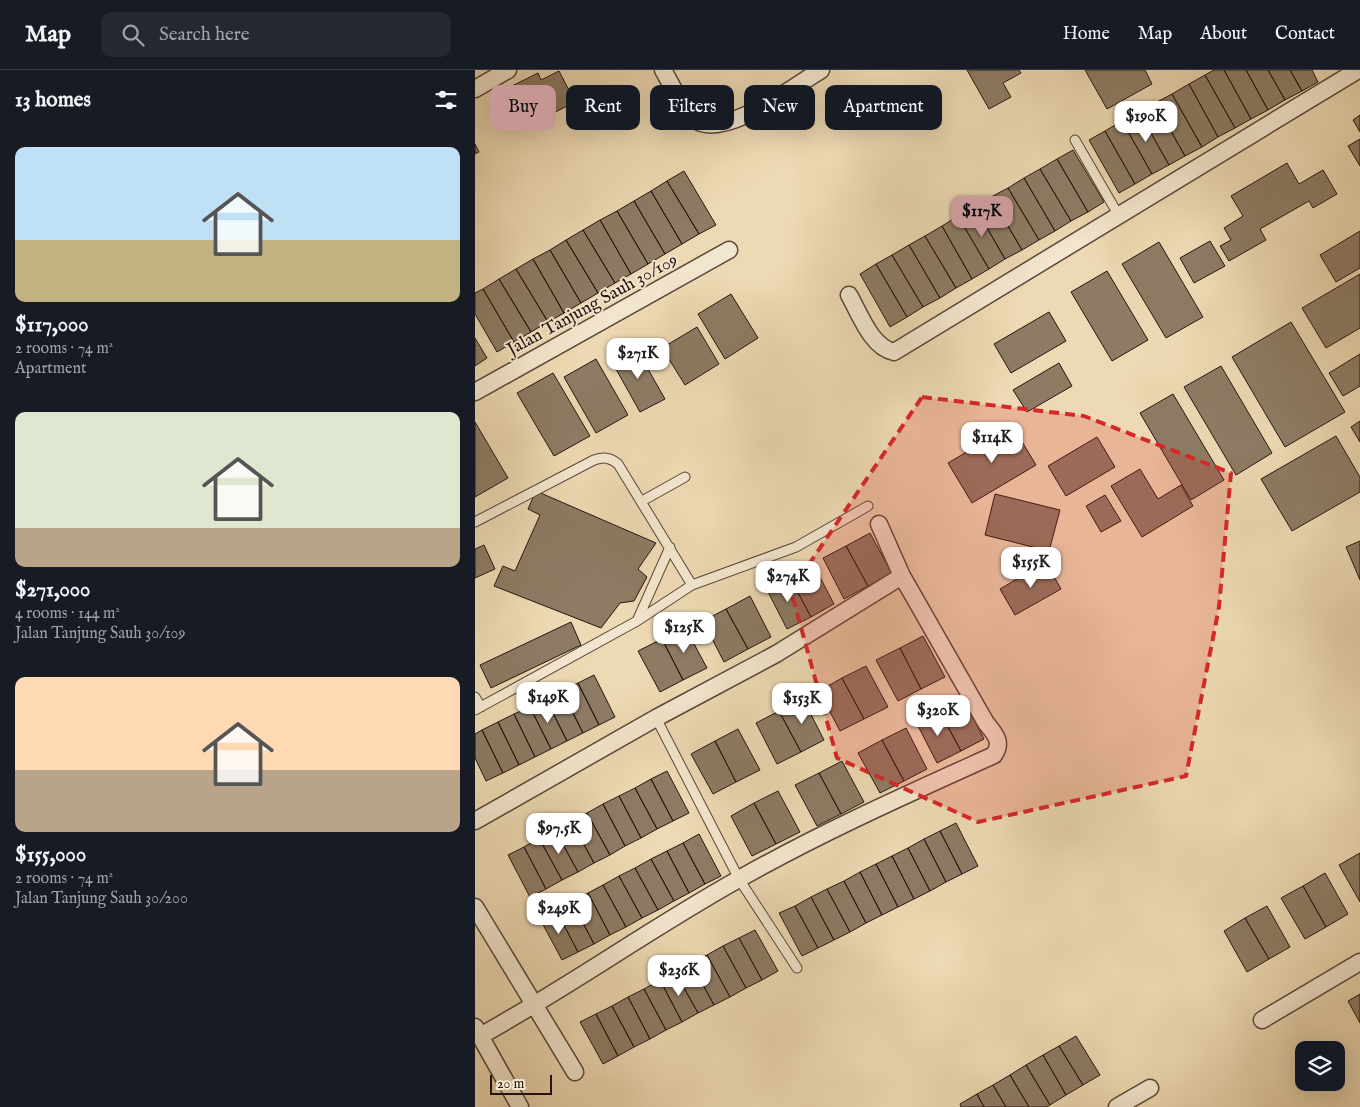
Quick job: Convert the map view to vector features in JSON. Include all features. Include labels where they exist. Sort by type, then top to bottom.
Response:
[{"type":"street","points":[[475,89],[508,70]]},
{"type":"street","points":[[663,70],[693,118],[703,124],[717,126],[742,118],[821,70]]},
{"type":"street","points":[[849,295],[872,336],[885,350],[894,352],[1358,70]]},
{"type":"street","name":"Jalan Tanjung Sauh 30/109","points":[[475,392],[729,250]]},
{"type":"street","points":[[520,1107],[478,1032],[534,1006],[739,879],[875,808],[994,755],[999,748],[998,739],[986,723],[902,576],[879,524]]},
{"type":"street","points":[[475,821],[656,718],[776,654],[902,576]]},
{"type":"street","points":[[475,907],[575,1072]]},
{"type":"street","points":[[1262,1020],[1360,962]]},
{"type":"street","points":[[1117,1107],[1150,1088]]},
{"type":"lane","points":[[1075,140],[1119,216]]},
{"type":"lane","points":[[475,522],[601,458],[613,460],[618,464],[642,501],[692,585]]},
{"type":"lane","points":[[642,501],[685,477]]},
{"type":"lane","points":[[475,697],[478,708],[637,621],[692,585],[796,547],[868,506]]},
{"type":"lane","points":[[637,621],[670,547]]},
{"type":"lane","points":[[656,718],[739,879],[797,968]]},
{"type":"highlighted area","points":[[922,397],[1084,416],[1231,473],[1219,607],[1186,776],[978,822],[837,758],[791,591]]},
{"type":"building","points":[[967,70],[1019,70],[1021,73],[1003,83],[1011,97],[989,109]]},
{"type":"building","points":[[1085,70],[1145,70],[1152,84],[1107,109]]},
{"type":"building","points":[[1214,70],[1224,70],[1251,119],[1235,128],[1205,75]]},
{"type":"building","points":[[1224,70],[1246,70],[1268,110],[1251,119]]},
{"type":"building","points":[[1246,70],[1268,70],[1285,100],[1268,110]]},
{"type":"building","points":[[1268,70],[1290,70],[1302,91],[1285,100]]},
{"type":"building","points":[[1290,70],[1312,70],[1318,82],[1302,91]]},
{"type":"building","points":[[559,71],[566,85],[566,107],[556,112],[556,85],[514,85],[538,73],[541,80]]},
{"type":"building","points":[[1205,75],[1235,128],[1218,137],[1189,84]]},
{"type":"building","points":[[1189,84],[1218,137],[1202,147],[1172,94]]},
{"type":"building","points":[[1172,94],[1202,147],[1185,156],[1155,103]]},
{"type":"building","points":[[1155,103],[1185,156],[1169,165],[1139,112]]},
{"type":"building","points":[[1139,112],[1169,165],[1152,174],[1122,121]]},
{"type":"building","points":[[1360,115],[1360,132],[1353,120]]},
{"type":"building","points":[[1122,121],[1152,174],[1135,184],[1105,131]]},
{"type":"building","points":[[1105,131],[1135,184],[1119,193],[1089,140]]},
{"type":"building","points":[[1360,139],[1360,166],[1348,146]]},
{"type":"building","points":[[475,144],[479,152],[475,154]]},
{"type":"building","points":[[1073,150],[1104,202],[1088,212],[1057,159]]},
{"type":"building","points":[[1057,159],[1088,212],[1071,221],[1040,169]]},
{"type":"building","points":[[1287,163],[1299,184],[1323,170],[1337,194],[1313,208],[1309,201],[1260,229],[1266,240],[1229,261],[1220,246],[1231,240],[1224,228],[1243,216],[1231,196]]},
{"type":"building","points":[[1040,169],[1071,221],[1055,231],[1024,178]]},
{"type":"building","points":[[684,171],[716,225],[699,234],[667,181]]},
{"type":"building","points":[[1024,178],[1055,231],[1039,240],[1008,188]]},
{"type":"building","points":[[667,181],[699,234],[682,244],[651,191]]},
{"type":"building","points":[[1008,188],[1039,240],[1022,250],[991,197]]},
{"type":"building","points":[[651,191],[682,244],[665,254],[634,201]]},
{"type":"building","points":[[991,197],[1022,250],[1005,259],[975,207]]},
{"type":"building","points":[[634,201],[665,254],[648,264],[617,211]]},
{"type":"building","points":[[975,207],[1005,259],[989,269],[958,216]]},
{"type":"building","points":[[617,211],[648,264],[631,274],[600,220]]},
{"type":"building","points":[[958,216],[989,269],[972,279],[942,226]]},
{"type":"building","points":[[600,220],[631,274],[615,283],[583,230]]},
{"type":"building","points":[[942,226],[972,279],[956,288],[925,236]]},
{"type":"building","points":[[583,230],[615,283],[598,293],[566,240]]},
{"type":"building","points":[[1360,231],[1360,268],[1336,282],[1320,255]]},
{"type":"building","points":[[925,236],[956,288],[940,298],[909,245]]},
{"type":"building","points":[[566,240],[598,293],[581,303],[550,250]]},
{"type":"building","points":[[1210,241],[1225,266],[1194,283],[1180,258]]},
{"type":"building","points":[[1159,242],[1203,317],[1166,338],[1122,264]]},
{"type":"building","points":[[909,245],[940,298],[923,307],[892,255]]},
{"type":"building","points":[[550,250],[581,303],[564,313],[533,259]]},
{"type":"building","points":[[892,255],[923,307],[907,317],[876,264]]},
{"type":"building","points":[[533,259],[564,313],[548,322],[516,269]]},
{"type":"building","points":[[876,264],[907,317],[890,327],[860,274]]},
{"type":"building","points":[[516,269],[548,322],[531,332],[499,279]]},
{"type":"building","points":[[1107,271],[1148,340],[1112,361],[1071,292]]},
{"type":"building","points":[[1360,274],[1360,328],[1326,348],[1302,308]]},
{"type":"building","points":[[499,279],[531,332],[514,342],[483,289]]},
{"type":"building","points":[[483,289],[514,342],[497,352],[475,314],[475,293]]},
{"type":"building","points":[[731,294],[758,338],[725,359],[698,314]]},
{"type":"building","points":[[1049,312],[1066,341],[1011,373],[994,344]]},
{"type":"building","points":[[1291,322],[1345,412],[1285,447],[1232,357]]},
{"type":"building","points":[[697,327],[719,364],[685,385],[662,348]]},
{"type":"building","points":[[475,338],[487,358],[475,366]]},
{"type":"building","points":[[636,348],[665,399],[640,412],[612,362]]},
{"type":"building","points":[[1360,354],[1360,386],[1343,396],[1329,373]]},
{"type":"building","points":[[596,359],[628,415],[596,433],[564,377]]},
{"type":"building","points":[[1059,363],[1072,386],[1027,412],[1013,390]]},
{"type":"building","points":[[1221,366],[1272,453],[1236,475],[1184,387]]},
{"type":"building","points":[[553,373],[590,436],[554,456],[517,393]]},
{"type":"building","points":[[1173,394],[1224,480],[1191,500],[1140,413]]},
{"type":"building","points":[[1360,421],[1360,442],[1351,427]]},
{"type":"building","points":[[475,422],[508,478],[475,497]]},
{"type":"building","points":[[1012,425],[1036,465],[972,503],[948,463]]},
{"type":"building","points":[[1336,436],[1360,477],[1360,492],[1292,531],[1261,479]]},
{"type":"building","points":[[1097,437],[1115,467],[1066,496],[1048,466]]},
{"type":"building","points":[[1140,469],[1158,499],[1181,485],[1193,506],[1142,537],[1111,486]]},
{"type":"building","points":[[536,491],[656,543],[638,569],[647,577],[634,601],[620,603],[601,628],[494,586],[503,566],[515,571],[540,515],[528,509]]},
{"type":"building","points":[[995,494],[1060,510],[1049,551],[985,535]]},
{"type":"building","points":[[1105,495],[1121,521],[1101,532],[1086,506]]},
{"type":"building","points":[[870,533],[892,574],[868,586],[846,546]]},
{"type":"building","points":[[1360,541],[1360,580],[1346,547]]},
{"type":"building","points":[[484,545],[495,569],[475,578],[475,549]]},
{"type":"building","points":[[846,546],[868,586],[844,599],[823,558]]},
{"type":"building","points":[[1046,562],[1061,589],[1015,615],[1000,589]]},
{"type":"building","points":[[813,564],[834,604],[811,617],[789,576]]},
{"type":"building","points":[[789,576],[811,617],[787,629],[766,588]]},
{"type":"building","points":[[750,596],[771,637],[748,649],[726,609]]},
{"type":"building","points":[[726,609],[748,649],[724,662],[703,621]]},
{"type":"building","points":[[571,622],[581,645],[491,688],[480,665]]},
{"type":"building","points":[[685,627],[707,668],[683,680],[662,639]]},
{"type":"building","points":[[923,636],[945,677],[921,689],[900,648]]},
{"type":"building","points":[[662,639],[683,680],[660,692],[638,651]]},
{"type":"building","points":[[900,648],[921,689],[898,701],[876,660]]},
{"type":"building","points":[[866,666],[888,707],[864,719],[842,678]]},
{"type":"building","points":[[594,675],[615,717],[599,725],[578,683]]},
{"type":"building","points":[[842,678],[864,719],[840,731],[819,691]]},
{"type":"building","points":[[578,683],[599,725],[583,733],[562,691]]},
{"type":"building","points":[[562,691],[583,733],[567,741],[546,699]]},
{"type":"building","points":[[963,698],[984,739],[961,751],[939,710]]},
{"type":"building","points":[[546,699],[567,741],[551,749],[530,707]]},
{"type":"building","points":[[803,699],[824,740],[801,752],[779,711]]},
{"type":"building","points":[[530,707],[551,749],[535,757],[514,714]]},
{"type":"building","points":[[939,710],[961,751],[937,763],[916,722]]},
{"type":"building","points":[[779,711],[801,752],[777,764],[756,723]]},
{"type":"building","points":[[514,714],[535,757],[519,765],[498,722]]},
{"type":"building","points":[[498,722],[519,765],[503,773],[482,730]]},
{"type":"building","points":[[906,728],[927,769],[904,781],[882,740]]},
{"type":"building","points":[[738,729],[760,770],[736,782],[715,741]]},
{"type":"building","points":[[482,730],[503,773],[486,781],[475,758],[475,734]]},
{"type":"building","points":[[882,740],[904,781],[880,793],[858,753]]},
{"type":"building","points":[[715,741],[736,782],[713,794],[691,754]]},
{"type":"building","points":[[842,761],[864,802],[841,814],[819,773]]},
{"type":"building","points":[[667,771],[689,813],[673,821],[651,779]]},
{"type":"building","points":[[819,773],[841,814],[817,826],[795,785]]},
{"type":"building","points":[[651,779],[673,821],[657,829],[635,788]]},
{"type":"building","points":[[635,788],[657,829],[641,838],[619,796]]},
{"type":"building","points":[[778,791],[800,832],[776,844],[754,803]]},
{"type":"building","points":[[619,796],[641,838],[625,846],[603,804]]},
{"type":"building","points":[[754,803],[776,844],[752,856],[731,816]]},
{"type":"building","points":[[603,804],[625,846],[610,855],[587,813]]},
{"type":"building","points":[[587,813],[610,855],[594,863],[571,821]]},
{"type":"building","points":[[571,821],[594,863],[578,872],[555,830]]},
{"type":"building","points":[[956,823],[978,866],[962,874],[940,831]]},
{"type":"building","points":[[555,830],[578,872],[562,880],[539,838]]},
{"type":"building","points":[[940,831],[962,874],[946,882],[924,839]]},
{"type":"building","points":[[699,834],[721,876],[705,884],[683,843]]},
{"type":"building","points":[[539,838],[562,880],[546,889],[524,847]]},
{"type":"building","points":[[924,839],[946,882],[930,891],[908,848]]},
{"type":"building","points":[[683,843],[705,884],[689,893],[667,851]]},
{"type":"building","points":[[524,847],[546,889],[530,897],[508,855]]},
{"type":"building","points":[[908,848],[930,891],[914,899],[892,856]]},
{"type":"building","points":[[667,851],[689,893],[674,901],[651,859]]},
{"type":"building","points":[[1360,853],[1360,902],[1339,865]]},
{"type":"building","points":[[892,856],[914,899],[898,907],[876,864]]},
{"type":"building","points":[[651,859],[674,901],[658,910],[635,868]]},
{"type":"building","points":[[876,864],[898,907],[882,915],[860,872]]},
{"type":"building","points":[[635,868],[658,910],[642,918],[619,876]]},
{"type":"building","points":[[860,872],[882,915],[866,923],[844,881]]},
{"type":"building","points":[[1325,873],[1348,914],[1326,927],[1303,886]]},
{"type":"building","points":[[619,876],[642,918],[626,927],[603,885]]},
{"type":"building","points":[[844,881],[866,923],[850,932],[827,889]]},
{"type":"building","points":[[603,885],[626,927],[610,935],[588,893]]},
{"type":"building","points":[[1303,886],[1326,927],[1305,939],[1281,898]]},
{"type":"building","points":[[827,889],[850,932],[834,940],[811,897]]},
{"type":"building","points":[[588,893],[610,935],[594,944],[572,902]]},
{"type":"building","points":[[811,897],[834,940],[818,948],[795,906]]},
{"type":"building","points":[[572,902],[594,944],[578,952],[556,910]]},
{"type":"building","points":[[795,906],[818,948],[802,956],[779,913]]},
{"type":"building","points":[[1267,906],[1290,947],[1269,959],[1245,918]]},
{"type":"building","points":[[556,910],[578,952],[562,960],[540,919]]},
{"type":"building","points":[[1245,918],[1269,959],[1247,972],[1224,931]]},
{"type":"building","points":[[755,930],[778,971],[762,980],[739,938]]},
{"type":"building","points":[[739,938],[762,980],[746,988],[723,946]]},
{"type":"building","points":[[723,946],[746,988],[730,997],[707,955]]},
{"type":"building","points":[[707,955],[730,997],[714,1005],[691,963]]},
{"type":"building","points":[[691,963],[714,1005],[698,1013],[675,972]]},
{"type":"building","points":[[675,972],[698,1013],[682,1022],[660,980]]},
{"type":"building","points":[[660,980],[682,1022],[666,1030],[644,989]]},
{"type":"building","points":[[644,989],[666,1030],[650,1039],[628,997]]},
{"type":"building","points":[[1360,994],[1360,1023],[1348,1001]]},
{"type":"building","points":[[628,997],[650,1039],[634,1047],[612,1006]]},
{"type":"building","points":[[612,1006],[634,1047],[618,1056],[596,1014]]},
{"type":"building","points":[[596,1014],[618,1056],[603,1064],[580,1022]]},
{"type":"building","points":[[1076,1036],[1100,1075],[1083,1085],[1059,1046]]},
{"type":"building","points":[[1059,1046],[1083,1085],[1066,1095],[1043,1055]]},
{"type":"building","points":[[1043,1055],[1066,1095],[1050,1105],[1026,1065]]},
{"type":"building","points":[[1026,1065],[1050,1105],[1046,1107],[1029,1107],[1010,1075]]},
{"type":"building","points":[[1010,1075],[1029,1107],[1006,1107],[993,1085]]},
{"type":"building","points":[[993,1085],[1006,1107],[984,1107],[977,1094]]},
{"type":"building","points":[[977,1094],[984,1107],[961,1107],[960,1104]]}]
